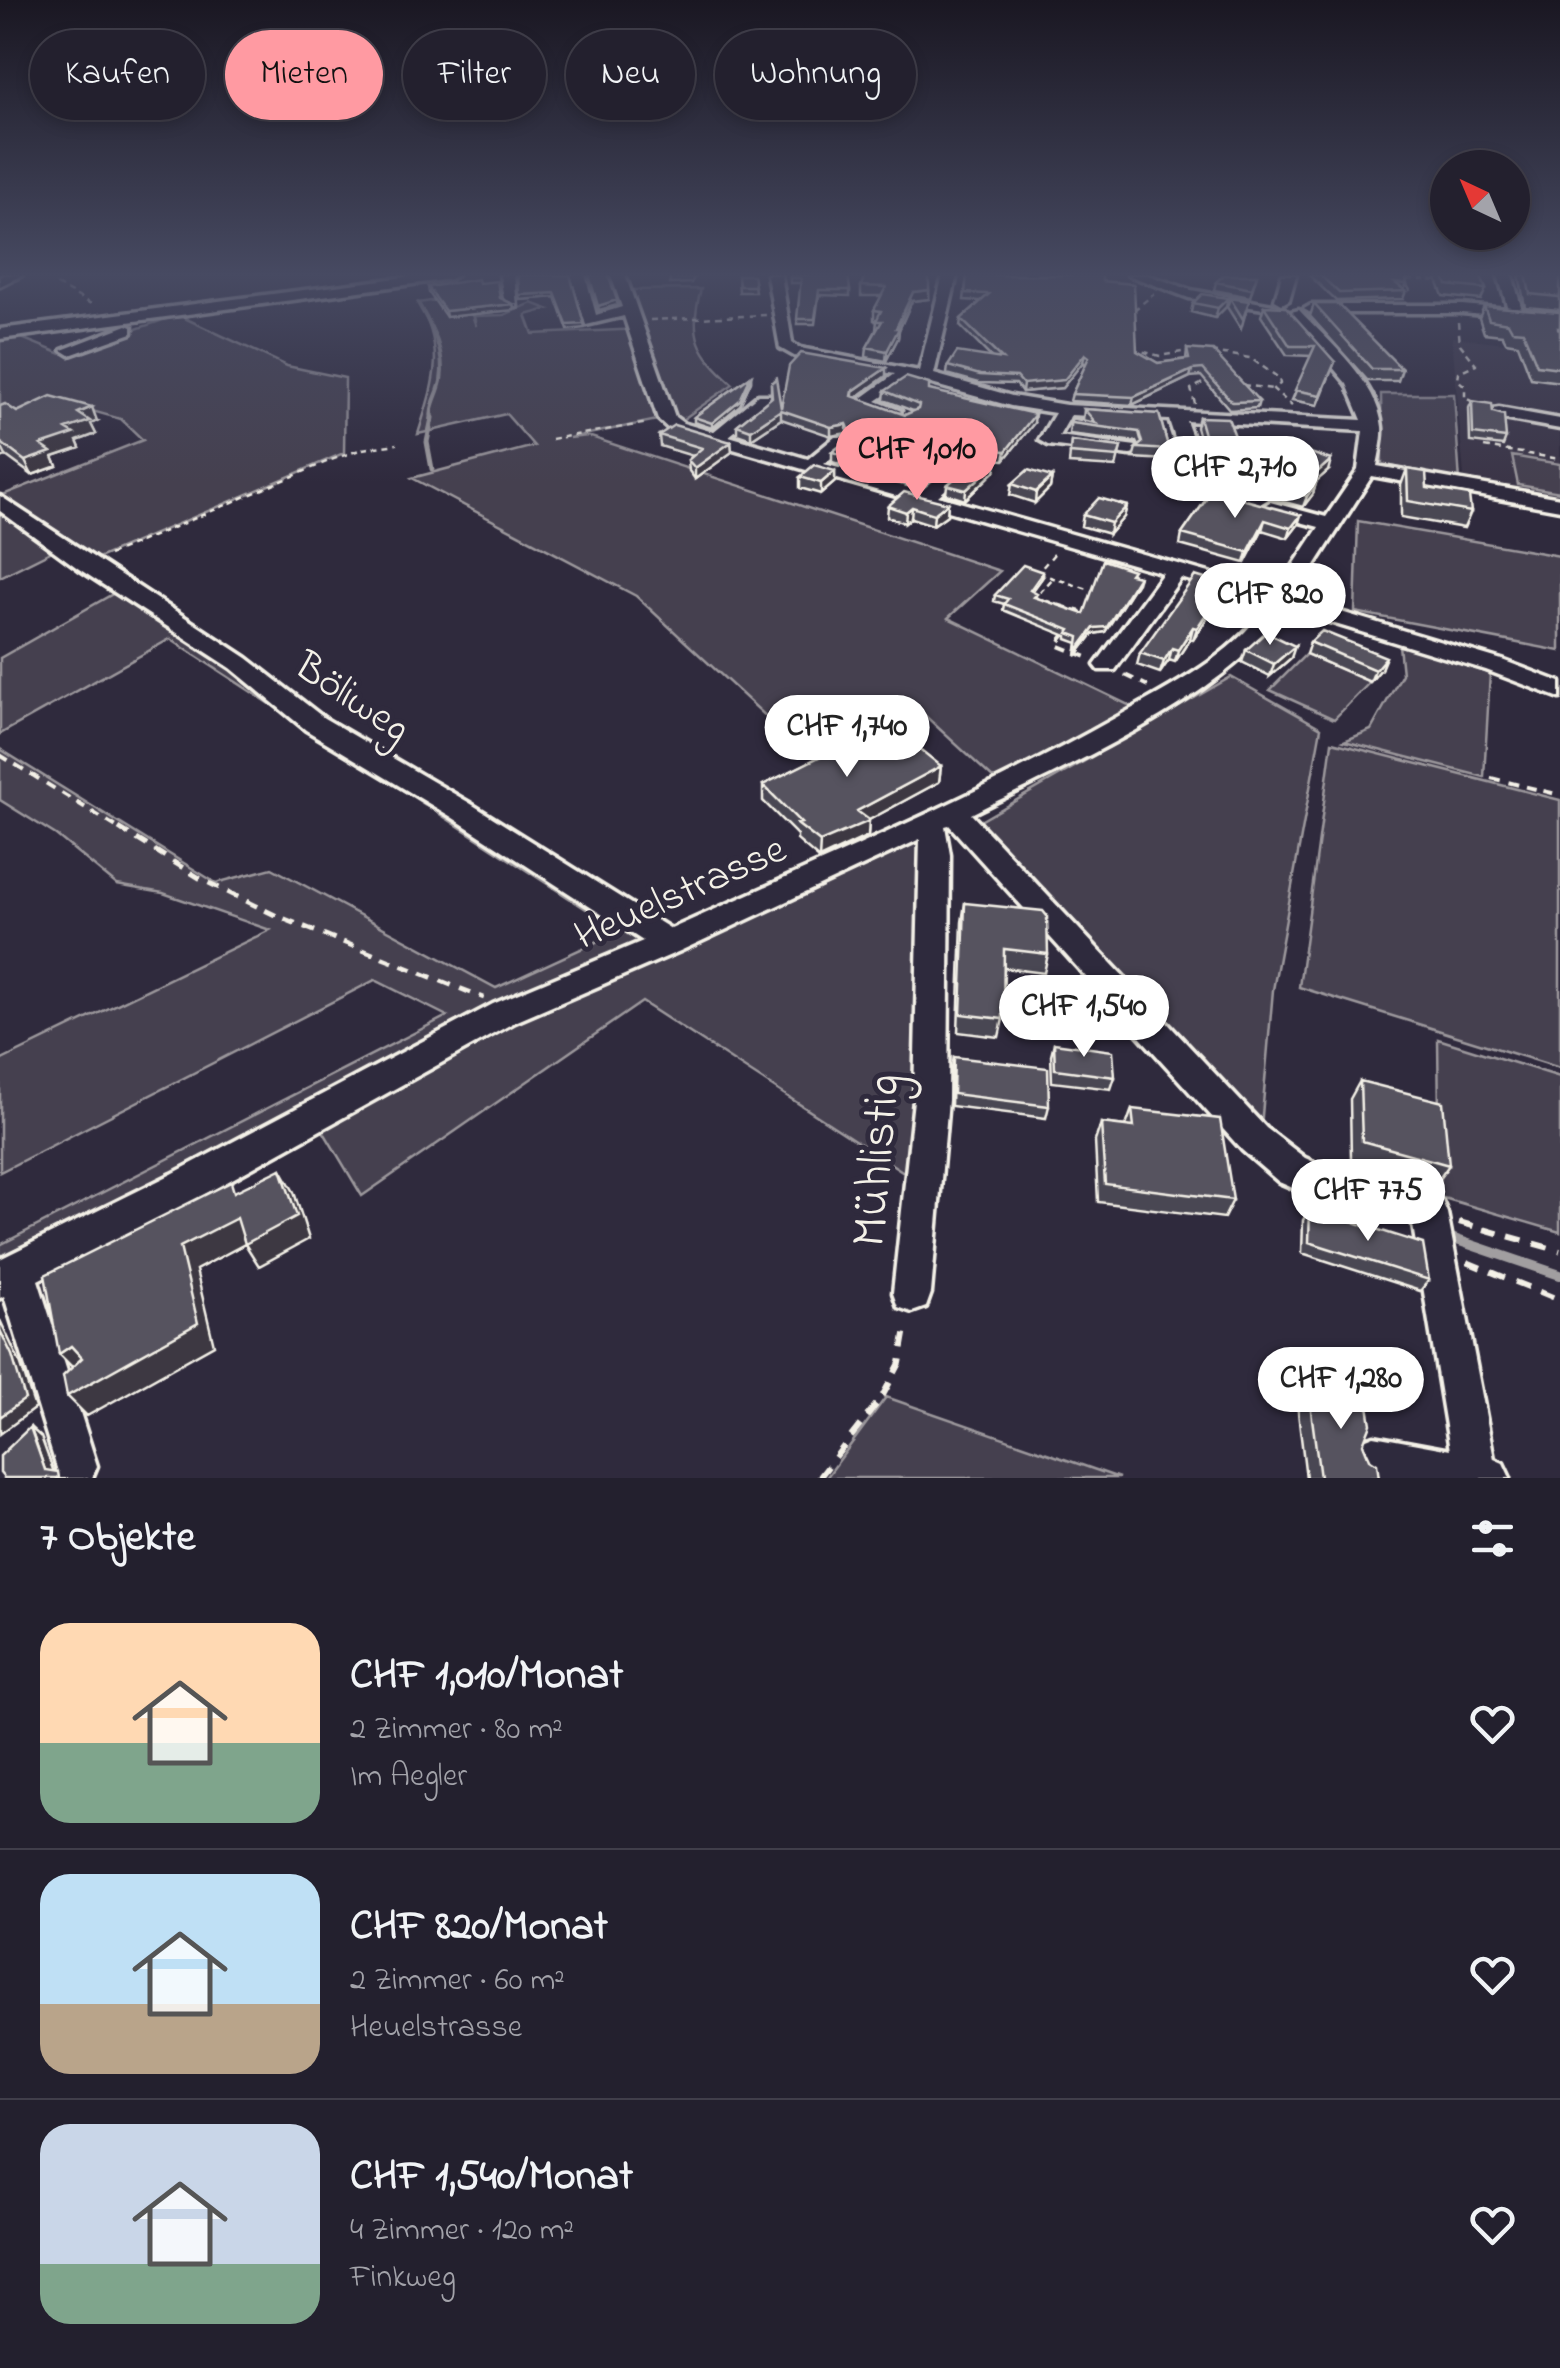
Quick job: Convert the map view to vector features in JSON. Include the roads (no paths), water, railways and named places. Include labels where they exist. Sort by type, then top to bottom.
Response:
[{"type":"street","points":[[70,350],[87,344]]},
{"type":"street","points":[[642,344],[666,417],[677,427],[1494,664],[1560,691]]},
{"type":"street","points":[[785,344],[789,349],[915,374],[1011,401],[1066,410],[1374,426],[1368,404],[1354,382],[1321,344]]},
{"type":"street","points":[[906,415],[863,403],[929,370],[935,344]]},
{"type":"street","points":[[714,439],[764,400]]},
{"type":"street","points":[[1490,409],[1560,424]]},
{"type":"street","points":[[1066,410],[1048,440],[1130,450]]},
{"type":"street","points":[[1176,418],[1191,459]]},
{"type":"street","name":"Heuelstrasse","points":[[8,1275],[184,1186],[504,1013],[670,943],[1069,755],[1213,672],[1263,628],[1333,525],[1367,470],[1375,445],[1374,426]]},
{"type":"street","points":[[810,466],[840,441]]},
{"type":"street","points":[[884,486],[905,458]]},
{"type":"street","points":[[924,498],[962,466]]},
{"type":"street","points":[[1367,470],[1560,504]]},
{"type":"street","name":"Böliweg","points":[[0,502],[86,565],[239,663],[315,724],[459,809],[670,943]]},
{"type":"street","points":[[1256,504],[1333,525]]},
{"type":"street","points":[[1106,665],[1176,570]]},
{"type":"street","points":[[942,816],[1254,1139],[1292,1170],[1330,1187]]},
{"type":"street","name":"Mühlistig","points":[[912,1294],[932,1100],[936,855],[942,816]]},
{"type":"street","points":[[1374,1456],[1480,1477],[1431,1230]]},
{"type":"street","points":[[8,1275],[76,1466]]},
{"type":"waterway","points":[[432,419],[442,371],[438,344]]},
{"type":"waterway","points":[[432,419],[427,442],[432,469]]},
{"type":"waterway","points":[[1451,1238],[1560,1275]]}]
